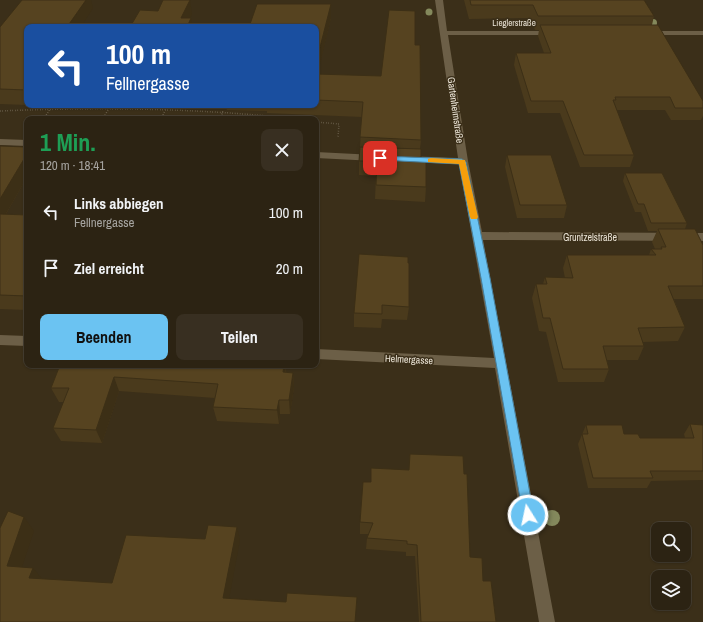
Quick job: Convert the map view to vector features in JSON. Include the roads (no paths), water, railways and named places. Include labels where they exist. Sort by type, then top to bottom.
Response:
[{"type":"street","name":"Gartenheimstraße","points":[[439,0],[445,33],[462,162],[478,236],[547,622]]},
{"type":"street","name":"Lieglerstraße","points":[[445,33],[564,33]]},
{"type":"street","points":[[634,33],[703,33]]},
{"type":"street","points":[[0,142],[24,143]]},
{"type":"street","points":[[319,155],[462,162]]},
{"type":"street","name":"Gruntzelstraße","points":[[478,236],[703,237]]},
{"type":"street","points":[[0,340],[24,341]]},
{"type":"street","name":"Helmergasse","points":[[319,354],[501,363]]}]
